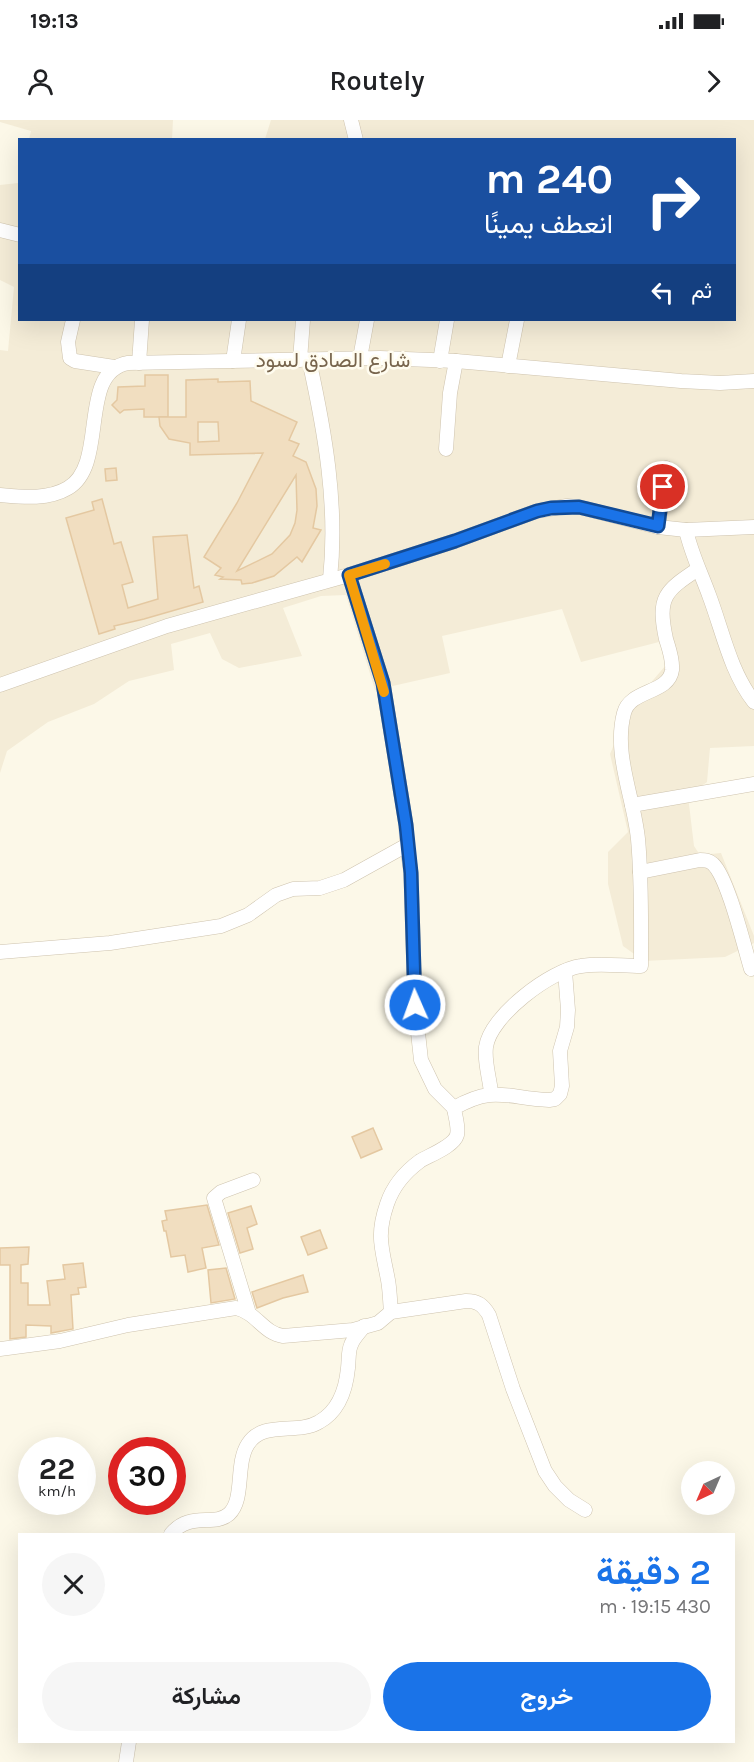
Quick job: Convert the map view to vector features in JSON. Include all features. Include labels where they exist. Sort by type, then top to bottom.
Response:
[{"type":"street","points":[[351,120],[356,138]]},
{"type":"street","points":[[0,230],[18,234]]},
{"type":"street","points":[[0,495],[45,496],[69,488],[78,479],[90,451],[100,390],[114,368],[75,361],[70,357],[68,342],[73,321]]},
{"type":"street","points":[[139,363],[142,321]]},
{"type":"street","points":[[233,361],[239,321]]},
{"type":"street","points":[[303,321],[304,360],[320,408],[329,470],[333,525],[330,579]]},
{"type":"street","points":[[360,358],[367,321]]},
{"type":"street","points":[[440,361],[447,321]]},
{"type":"street","points":[[508,366],[517,321]]},
{"type":"street","name":"شارع الصادق لسود","points":[[114,368],[120,364],[139,363],[360,358],[456,361],[720,383],[754,381]]},
{"type":"street","points":[[446,449],[450,393],[456,361]]},
{"type":"street","points":[[658,526],[666,468]]},
{"type":"street","points":[[0,686],[167,626],[349,575],[551,508],[567,506],[587,508],[658,526],[686,530],[754,527]]},
{"type":"street","points":[[686,530],[735,671],[754,702]]},
{"type":"street","points":[[491,1093],[486,1047],[494,1028],[511,1008],[549,979],[580,966],[641,966],[642,903],[638,837],[622,757],[621,732],[624,711],[634,697],[666,682],[672,672],[663,621],[663,603],[667,591],[698,569]]},
{"type":"street","points":[[349,575],[383,683],[406,825],[411,873],[415,1005],[421,1060],[429,1078],[454,1108],[457,1129],[457,1136],[453,1142],[420,1161],[405,1174],[394,1187],[388,1202],[381,1223],[380,1242],[388,1280],[391,1312]]},
{"type":"street","points":[[632,805],[754,784]]},
{"type":"street","points":[[0,952],[121,942],[221,926],[248,915],[276,895],[293,889],[320,888],[344,880],[407,844]]},
{"type":"street","points":[[640,872],[700,860],[709,861],[715,865],[724,882],[751,969]]},
{"type":"street","points":[[454,1108],[468,1099],[491,1093],[549,1100],[555,1099],[560,1094],[562,1086],[560,1051],[567,1027],[568,1010],[566,971]]},
{"type":"street","points":[[254,1180],[221,1192],[214,1198],[248,1310],[274,1335],[283,1336],[353,1330],[378,1323],[391,1312],[475,1301],[483,1306],[489,1315],[513,1389],[545,1471],[562,1493],[585,1510]]},
{"type":"street","points":[[0,1349],[60,1341],[128,1325],[236,1308],[248,1310]]},
{"type":"street","points":[[172,1533],[186,1522],[228,1515],[238,1492],[243,1453],[258,1433],[317,1423],[329,1415],[339,1404],[348,1371],[351,1345],[364,1326]]},
{"type":"street","points":[[126,1762],[129,1743]]},
{"type":"shaded area","points":[[0,120],[173,120],[172,138],[29,138],[31,131],[0,122]]},
{"type":"shaded area","points":[[271,120],[754,120],[754,746],[710,748],[707,782],[688,796],[694,846],[700,855],[721,853],[754,936],[754,943],[725,957],[644,961],[623,946],[608,884],[608,852],[628,832],[610,754],[630,707],[666,665],[663,648],[659,642],[581,662],[562,609],[442,636],[450,673],[375,690],[346,595],[321,596],[283,608],[302,656],[239,668],[222,659],[210,633],[171,644],[174,670],[129,681],[94,704],[48,722],[7,751],[0,773],[0,350],[8,351],[14,287],[0,280],[0,185],[18,183],[18,321],[736,321],[736,138],[265,138]]},
{"type":"building","points":[[145,375],[168,375],[168,417],[144,417],[144,409],[124,410],[120,413],[112,405],[117,400],[118,387],[145,386]]},
{"type":"building","points":[[186,380],[250,381],[251,401],[297,422],[289,440],[299,444],[293,456],[306,462],[316,489],[317,506],[313,528],[321,530],[302,562],[297,557],[274,576],[252,583],[242,584],[241,580],[220,579],[223,577],[215,575],[221,568],[204,557],[237,503],[263,453],[190,455],[190,443],[169,439],[160,426],[159,417],[186,417]],"holes":[[[198,422],[218,422],[219,441],[198,442]],[[296,475],[297,510],[290,535],[272,554],[237,571]]]},
{"type":"building","points":[[116,468],[117,480],[106,481],[105,469]]},
{"type":"building","points":[[102,499],[114,544],[121,542],[133,582],[122,585],[128,608],[158,599],[153,537],[187,535],[194,588],[199,586],[203,602],[114,626],[115,629],[99,634],[66,518],[94,510],[92,502]]},
{"type":"building","points":[[373,1128],[382,1149],[361,1158],[352,1137]]},
{"type":"building","points":[[207,1205],[219,1245],[202,1248],[206,1268],[188,1272],[185,1255],[171,1257],[162,1221],[167,1220],[165,1211]]},
{"type":"building","points":[[251,1206],[257,1224],[247,1228],[253,1249],[240,1253],[228,1213]]},
{"type":"building","points":[[320,1230],[327,1248],[308,1255],[301,1237]]},
{"type":"building","points":[[29,1247],[28,1264],[21,1265],[21,1283],[28,1283],[28,1305],[50,1305],[47,1281],[65,1279],[63,1265],[83,1263],[86,1287],[78,1288],[79,1294],[71,1295],[73,1329],[51,1333],[51,1326],[26,1325],[26,1337],[10,1339],[10,1265],[0,1265],[0,1248]]},
{"type":"building","points":[[226,1268],[235,1299],[211,1303],[208,1270]]},
{"type":"building","points":[[303,1275],[308,1292],[257,1308],[252,1292]]},
{"type":"slow traffic","points":[[384,692],[349,575],[385,564]]},
{"type":"route","points":[[415,1005],[411,873],[406,825],[383,683],[349,575],[551,508],[579,507],[658,526],[663,487]]}]
